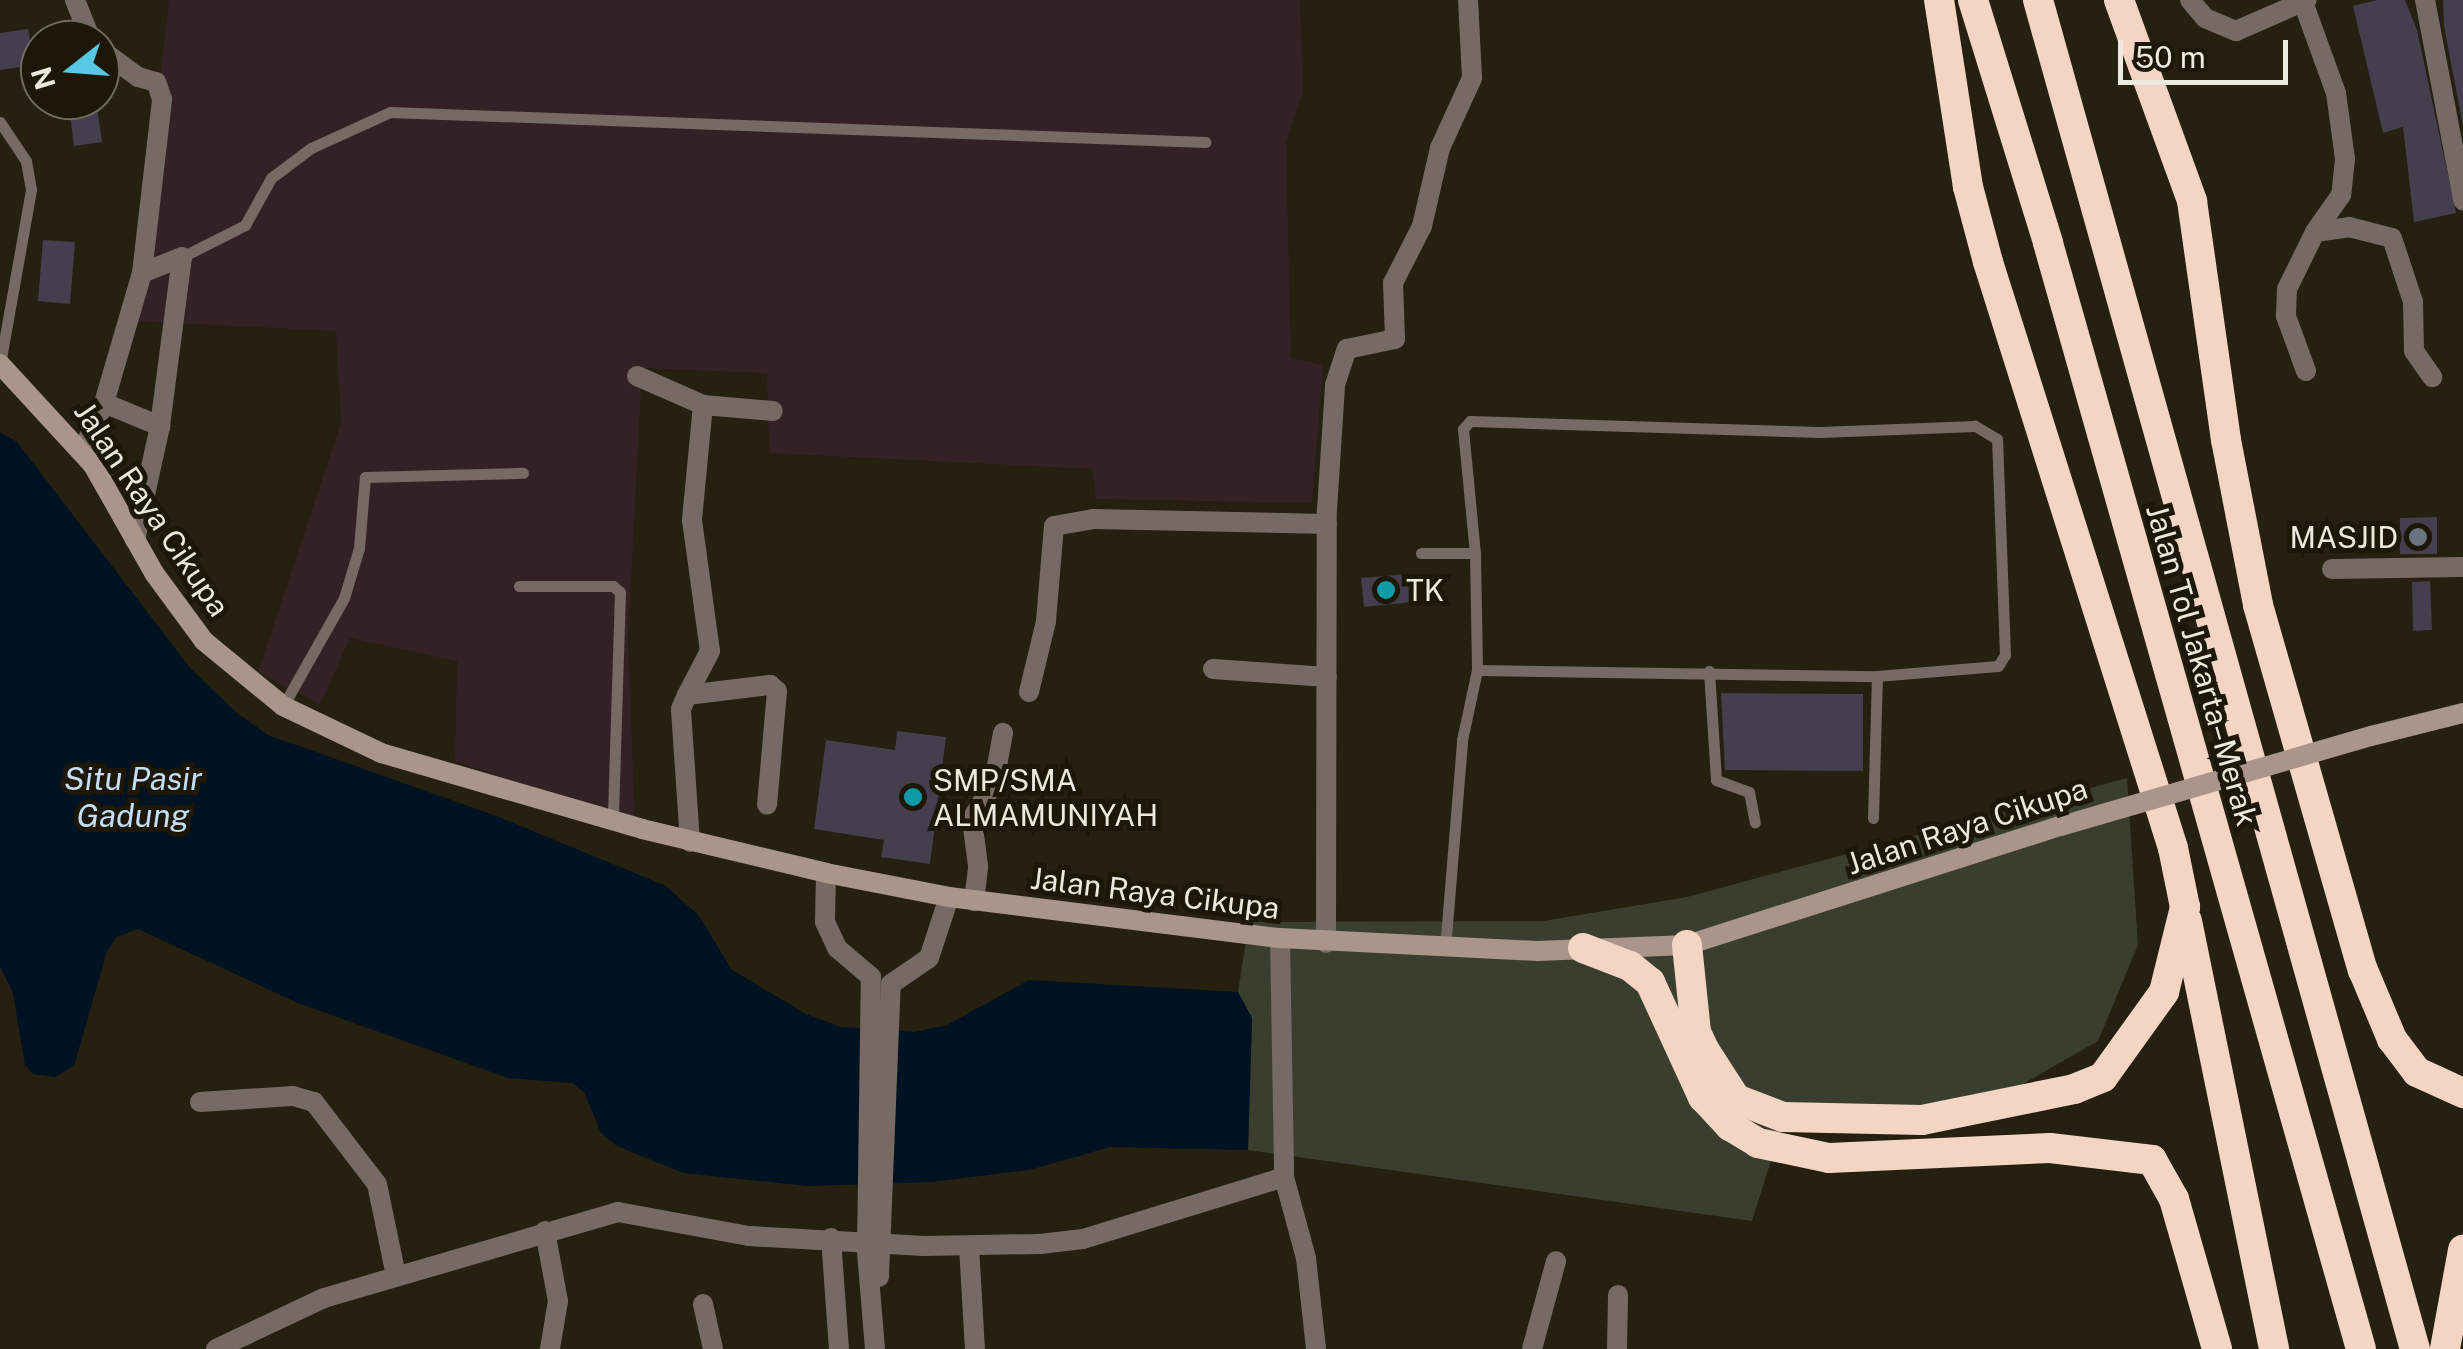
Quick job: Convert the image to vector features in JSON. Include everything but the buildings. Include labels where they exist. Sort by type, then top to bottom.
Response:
[{"type":"highway","points":[[1939,0],[1968,187],[1988,262],[2167,829],[2274,1349]]},
{"type":"highway","name":"Jalan Tol Jakarta–Merak","points":[[1973,0],[2048,243],[2361,1349]]},
{"type":"highway","name":"Jalan Tol Jakarta–Merak","points":[[2038,0],[2415,1349]]},
{"type":"highway","points":[[2119,0],[2192,201],[2258,605],[2363,970],[2392,1040],[2417,1072],[2463,1093]]},
{"type":"highway","points":[[1688,945],[1696,1032],[1736,1099],[1782,1117],[1922,1120],[2025,1101],[2104,1076],[2164,992],[2185,907]]},
{"type":"highway","points":[[1584,948],[1630,966],[1650,982],[1703,1097],[1730,1126],[1758,1142],[1828,1158],[2050,1148],[2103,1150],[2152,1160],[2174,1200],[2217,1349]]},
{"type":"highway","points":[[2445,1349],[2463,1250]]},
{"type":"main road","name":"Jalan Raya Cikupa","points":[[0,364],[82,452],[135,540],[216,654],[283,706],[381,753],[613,821],[690,842],[949,898],[1326,943],[1445,949],[1688,945],[2061,826],[2463,713]]},
{"type":"street","points":[[1326,943],[1328,524],[1341,356],[1346,348],[1395,339],[1393,283],[1422,226],[1440,148],[1472,78],[1468,0]]},
{"type":"street","points":[[2190,0],[2205,18],[2236,31],[2305,1],[2336,93],[2345,159],[2341,196],[2314,232],[2284,301],[2306,371]]},
{"type":"street","points":[[2425,0],[2458,147],[2463,200]]},
{"type":"street","points":[[82,452],[104,402],[142,273],[160,85],[120,61]]},
{"type":"street","points":[[2314,232],[2349,227],[2392,238],[2412,302],[2414,351],[2432,377]]},
{"type":"street","points":[[135,540],[160,426],[182,257],[142,273]]},
{"type":"street","points":[[638,376],[703,404],[773,412]]},
{"type":"street","points":[[104,402],[160,426]]},
{"type":"street","points":[[690,842],[681,709],[710,651],[692,520],[703,404]]},
{"type":"street","points":[[1030,692],[1046,621],[1054,526],[1094,519],[1328,524]]},
{"type":"street","points":[[2332,569],[2463,567]]},
{"type":"street","points":[[1213,670],[1327,677]]},
{"type":"street","points":[[688,694],[770,685],[777,691],[767,805]]},
{"type":"street","points":[[974,901],[978,866],[972,819],[994,782],[1002,733]]},
{"type":"street","points":[[826,873],[825,922],[837,948],[871,976],[867,1252],[874,1349]]},
{"type":"street","points":[[887,1349],[879,1278],[892,984],[929,958],[949,898]]},
{"type":"street","points":[[1280,938],[1284,1177],[1306,1258],[1316,1349]]},
{"type":"street","points":[[200,1102],[293,1096],[314,1102],[377,1184],[396,1276]]},
{"type":"street","points":[[216,1349],[396,1276],[618,1212],[646,1212],[720,1232],[969,1246],[1083,1239],[1284,1177]]},
{"type":"street","points":[[544,1231],[558,1301],[550,1349]]},
{"type":"street","points":[[831,1238],[840,1349]]},
{"type":"street","points":[[969,1246],[976,1349]]},
{"type":"street","points":[[1532,1349],[1556,1261]]},
{"type":"street","points":[[1617,1349],[1618,1295]]},
{"type":"street","points":[[703,1304],[713,1349]]},
{"type":"lane","points":[[182,257],[245,225],[271,178],[312,148],[390,112],[1204,142]]},
{"type":"lane","points":[[0,122],[26,161],[31,190],[0,364]]},
{"type":"lane","points":[[1445,949],[1462,740],[1477,670],[1475,553],[1463,429],[1470,421],[1989,430],[1997,439],[2005,655],[1986,670],[1876,676],[1477,670]]},
{"type":"lane","points":[[283,706],[344,598],[359,548],[365,478],[523,472]]},
{"type":"lane","points":[[1421,553],[1475,553]]},
{"type":"lane","points":[[520,586],[613,586],[620,592],[613,821]]},
{"type":"lane","points":[[1709,671],[1716,780],[1749,792],[1755,822]]},
{"type":"lane","points":[[1872,818],[1876,676]]},
{"type":"shaded area","points":[[169,0],[1300,0],[1303,92],[1286,143],[1291,358],[1323,365],[1312,503],[1096,499],[1092,469],[769,453],[767,373],[642,368],[628,640],[635,822],[455,761],[457,661],[350,638],[320,704],[258,672],[341,423],[336,331],[131,321]]},
{"type":"green space","points":[[2127,778],[2138,945],[2098,1041],[2002,1096],[1783,1123],[1752,1221],[1248,1150],[1252,1018],[1238,992],[1249,922],[1543,921],[1687,897]]},
{"type":"water","name":"Situ Pasir Gadung","points":[[0,432],[17,442],[191,669],[237,713],[268,735],[499,817],[666,886],[699,916],[732,970],[806,1014],[841,1027],[915,1032],[947,1025],[1029,980],[1238,992],[1252,1018],[1248,1150],[1110,1147],[1029,1170],[932,1182],[808,1186],[683,1173],[617,1146],[601,1133],[584,1092],[572,1083],[508,1078],[298,1003],[138,929],[117,937],[107,951],[74,1066],[55,1077],[33,1074],[25,1065],[13,993],[0,967]]},
{"type":"place","name":"MASJID","points":[[2418,537]]},
{"type":"place","name":"TK","points":[[1386,590]]},
{"type":"place","name":"SMP/SMA ALMAMUNIYAH","points":[[913,797]]}]
